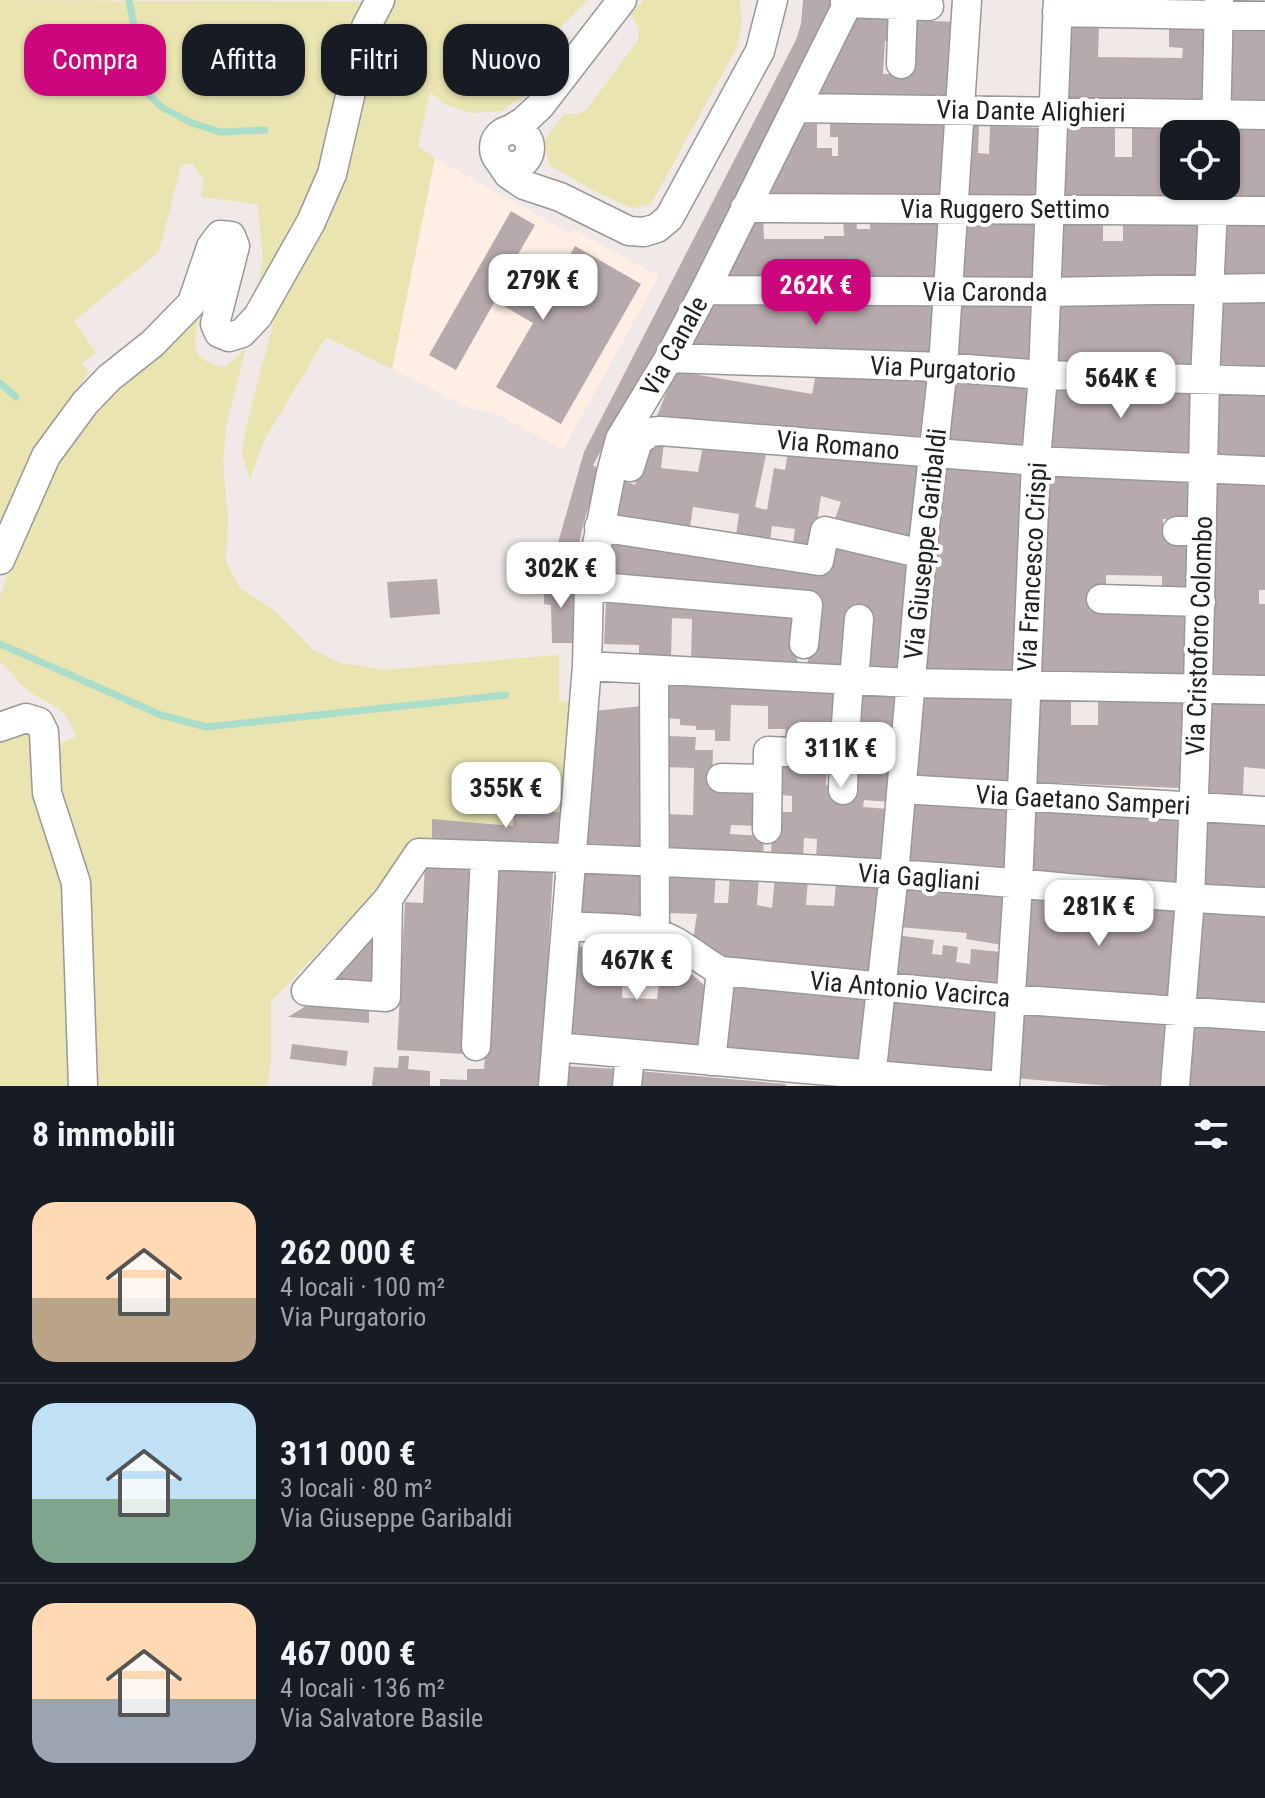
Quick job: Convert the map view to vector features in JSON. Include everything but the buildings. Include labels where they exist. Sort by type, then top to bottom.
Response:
[{"type":"street","points":[[0,560],[46,456],[85,403],[109,378],[153,343],[192,303],[211,247],[220,235],[231,236],[235,246],[215,324],[219,333],[229,337],[242,333],[268,301],[311,222],[332,174],[366,27],[380,0]]},
{"type":"street","points":[[521,144],[540,106],[622,0]]},
{"type":"street","points":[[762,0],[766,31]]},
{"type":"street","points":[[560,197],[521,144],[495,142],[498,159],[508,174],[524,185],[560,197],[629,231],[644,232],[657,228],[669,218],[760,51],[773,0]]},
{"type":"street","name":"Via Giuseppe Garibaldi","points":[[871,1080],[943,367],[967,0]]},
{"type":"street","points":[[845,1],[916,6],[901,64]]},
{"type":"street","name":"Via Canale","points":[[553,1086],[587,666],[589,586],[620,439],[669,358],[705,290],[845,9],[845,1]]},
{"type":"street","points":[[1057,6],[1219,8],[1265,16]]},
{"type":"street","name":"Via Francesco Crispi","points":[[1003,1086],[1018,885],[1057,6]]},
{"type":"street","points":[[1216,120],[1219,8]]},
{"type":"street","name":"Via Dante Alighieri","points":[[796,108],[1053,111],[1166,120]]},
{"type":"street","name":"Via Dante Alighieri","points":[[1238,120],[1265,115]]},
{"type":"street","name":"Via Ruggero Settimo","points":[[745,208],[1049,209],[1184,200]]},
{"type":"street","name":"Via Cristoforo Colombo","points":[[1175,1086],[1190,899],[1201,602],[1190,531],[1204,467],[1214,200]]},
{"type":"street","name":"Via Ruggero Settimo","points":[[1222,200],[1265,211]]},
{"type":"street","name":"Via Caronda","points":[[705,290],[1046,292],[1265,288]]},
{"type":"street","name":"Via Purgatorio","points":[[669,358],[943,367],[1043,375],[1265,381]]},
{"type":"street","name":"Via Romano","points":[[611,473],[630,468],[638,441],[651,432],[660,431],[1036,461],[1265,471]]},
{"type":"street","points":[[599,527],[819,561],[825,531],[922,554]]},
{"type":"street","points":[[589,586],[808,605],[804,644]]},
{"type":"street","points":[[1101,599],[1201,602]]},
{"type":"street","points":[[843,790],[859,619]]},
{"type":"street","points":[[587,666],[911,683],[1265,690]]},
{"type":"street","points":[[654,671],[655,933]]},
{"type":"street","points":[[0,727],[26,718],[39,722],[44,732],[47,793],[76,883],[83,1086]]},
{"type":"street","points":[[767,829],[768,751],[844,754]]},
{"type":"street","points":[[721,778],[767,779]]},
{"type":"street","name":"Via Gaetano Samperi","points":[[902,789],[1265,811]]},
{"type":"street","name":"Via Gagliani","points":[[388,899],[419,853],[572,857],[894,874],[1190,899],[1265,902]]},
{"type":"street","points":[[476,1046],[485,855]]},
{"type":"street","name":"Via Antonio Vacirca","points":[[566,926],[655,933],[721,971],[1009,999],[1265,1017]]},
{"type":"street","points":[[711,1061],[721,971]]},
{"type":"street","points":[[556,1047],[871,1080],[1003,1086]]},
{"type":"street","points":[[627,1086],[630,1054]]},
{"type":"shaded area","points":[[0,0],[365,2],[359,24],[321,24],[321,96],[340,96],[312,199],[257,295],[263,258],[257,204],[201,197],[204,179],[191,163],[181,166],[159,252],[74,321],[96,353],[82,363],[89,372],[32,459],[0,536]]},
{"type":"shaded area","points":[[391,0],[588,0],[563,24],[443,24],[443,96],[524,96],[501,111],[471,113],[447,105],[430,92],[418,146],[435,158],[392,369],[326,337],[264,441],[250,479],[242,454],[246,427],[276,313],[285,297],[354,96],[427,96],[427,24],[380,24]]},
{"type":"shaded area","points":[[643,0],[740,0],[742,24],[737,47],[651,204],[634,208],[592,190],[549,165],[544,141],[564,114],[586,110],[638,40],[639,28],[631,15]]},
{"type":"shaded area","points":[[435,158],[570,233],[573,229],[659,276],[563,450],[497,414],[469,408],[392,369]]},
{"type":"shaded area","points":[[203,311],[195,340],[199,355],[226,367],[246,348],[226,427],[223,462],[228,519],[226,562],[240,588],[276,612],[312,649],[340,663],[384,670],[559,655],[559,701],[570,702],[563,813],[515,808],[513,826],[433,819],[432,839],[413,840],[367,900],[271,1002],[271,1063],[267,1086],[93,1086],[56,784],[54,745],[76,737],[60,710],[31,692],[0,662],[0,596],[32,505],[68,444],[115,392]]},
{"type":"shaded area","points":[[36,730],[68,911],[75,1086],[0,1086],[0,738]]},
{"type":"waterway","points":[[129,0],[147,93],[163,108],[192,123],[220,132],[265,130]]},
{"type":"waterway","points":[[0,383],[16,397]]},
{"type":"waterway","points":[[0,644],[161,715],[206,727],[506,695]]}]
